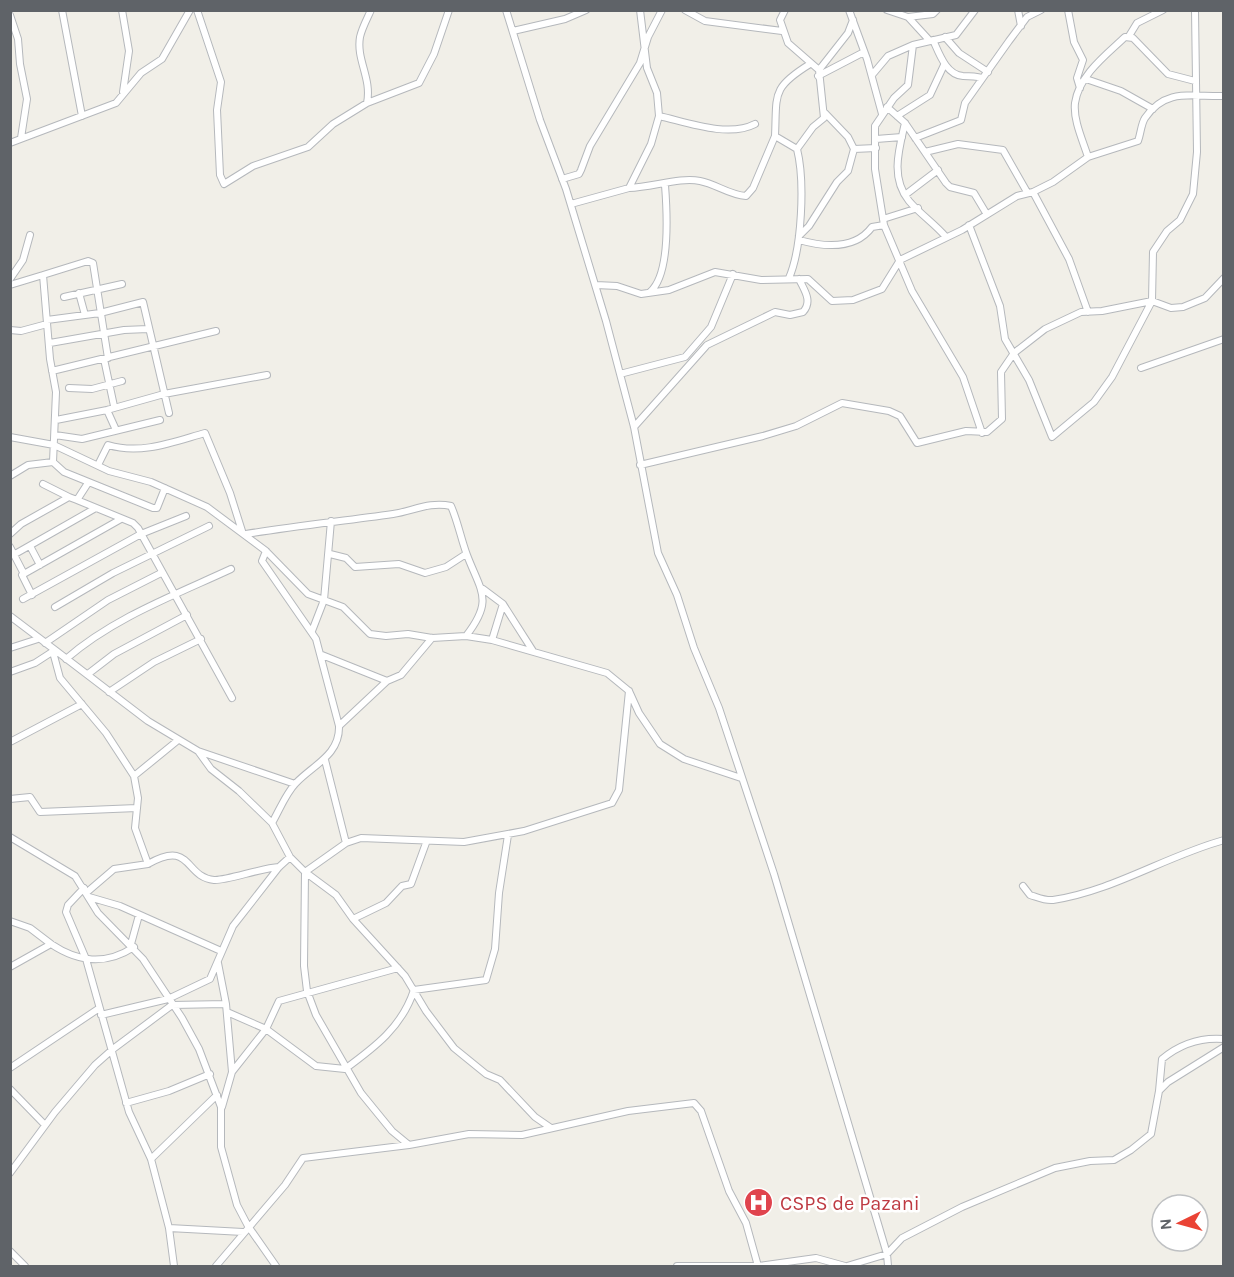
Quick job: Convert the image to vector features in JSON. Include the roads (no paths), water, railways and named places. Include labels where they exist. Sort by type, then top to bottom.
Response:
[{"type":"street","points":[[62,10],[82,116]]},
{"type":"street","points":[[120,99],[129,51],[122,10]]},
{"type":"street","points":[[10,143],[111,106],[120,99],[141,73],[162,59],[190,10]]},
{"type":"street","points":[[197,10],[221,76],[222,88],[217,110],[222,184],[264,161],[308,147],[333,124],[367,104],[419,83],[434,54],[449,10]]},
{"type":"street","points":[[367,104],[369,82],[362,58],[360,38],[371,10]]},
{"type":"street","points":[[506,10],[596,285],[634,427],[658,553],[677,595],[741,778],[813,1000],[887,1254],[888,1266]]},
{"type":"street","points":[[513,32],[565,19],[586,10]]},
{"type":"street","points":[[630,188],[651,144],[659,116],[657,93],[648,72],[640,10]]},
{"type":"street","points":[[562,179],[581,170],[590,146],[632,78],[662,10]]},
{"type":"street","points":[[685,10],[705,21],[782,31]]},
{"type":"street","points":[[785,10],[780,20],[782,31],[788,43],[818,73],[824,112],[822,122],[813,127],[797,149]]},
{"type":"street","points":[[849,10],[872,75],[882,114]]},
{"type":"street","points":[[887,10],[908,17],[933,14],[937,10]]},
{"type":"street","points":[[872,75],[888,56],[914,45],[956,35],[975,10]]},
{"type":"street","points":[[1018,10],[1021,26]]},
{"type":"street","points":[[915,138],[961,120],[965,103],[982,78],[1030,14],[1041,10]]},
{"type":"street","points":[[1068,10],[1074,42],[1083,60],[1077,78],[1080,88]]},
{"type":"street","points":[[1088,157],[1078,128],[1075,103],[1080,88],[1095,65],[1129,36],[1137,23],[1163,10]]},
{"type":"street","points":[[969,225],[1000,306],[1005,339],[1029,380],[1052,437],[1094,402],[1112,377],[1152,301],[1153,252],[1167,231],[1180,220],[1193,194],[1197,152],[1195,10]]},
{"type":"street","points":[[10,15],[18,39],[27,99],[21,138]]},
{"type":"street","points":[[908,17],[932,40],[944,64],[959,75],[973,75],[982,78]]},
{"type":"street","points":[[818,73],[848,33],[853,20]]},
{"type":"street","points":[[1129,36],[1168,74],[1195,81]]},
{"type":"street","points":[[945,37],[959,53],[988,72]]},
{"type":"street","points":[[914,45],[908,85],[887,107],[875,126],[875,169],[884,222],[912,291],[963,377],[982,433]]},
{"type":"street","points":[[818,73],[864,52]]},
{"type":"street","points":[[571,204],[630,188],[665,185],[677,180],[700,181],[746,196],[753,188],[775,136],[775,112],[781,88],[786,79],[810,64]]},
{"type":"street","points":[[897,116],[930,95],[944,64]]},
{"type":"street","points":[[1086,79],[1120,92],[1153,110]]},
{"type":"street","points":[[596,285],[617,286],[636,294],[650,293],[669,290],[713,273],[733,274],[761,280],[808,279],[832,301],[854,300],[882,289],[900,260],[969,225],[986,213],[1053,183],[1088,157],[1138,141],[1143,119],[1178,94],[1196,97],[1224,96]]},
{"type":"street","points":[[887,107],[905,123],[951,187],[974,193],[986,213]]},
{"type":"street","points":[[799,238],[837,182],[848,171],[854,149],[848,137],[824,112]]},
{"type":"street","points":[[659,116],[717,128],[735,128],[755,124]]},
{"type":"street","points":[[905,123],[897,161],[900,184],[905,195],[946,237]]},
{"type":"street","points":[[775,136],[797,149],[801,166],[799,238],[795,263],[789,278]]},
{"type":"street","points":[[876,139],[902,137]]},
{"type":"street","points":[[925,152],[957,144],[1003,150],[1068,259],[1088,312]]},
{"type":"street","points":[[854,149],[876,148]]},
{"type":"street","points":[[905,195],[938,170]]},
{"type":"street","points":[[650,293],[659,282],[664,256],[665,185]]},
{"type":"street","points":[[799,238],[853,244],[863,239],[872,227],[918,208]]},
{"type":"street","points":[[10,279],[23,260],[30,235]]},
{"type":"street","points":[[10,285],[91,261],[105,334],[109,384],[114,406]]},
{"type":"street","points":[[620,374],[685,357],[711,327],[733,274]]},
{"type":"street","points":[[43,275],[56,392],[53,462]]},
{"type":"street","points":[[640,465],[785,429],[842,403],[890,411],[900,416],[917,443],[966,431],[982,433],[1002,419],[1001,372],[1014,353],[1045,329],[1081,312],[1152,301],[1171,308],[1183,307],[1205,298],[1224,278]]},
{"type":"street","points":[[634,427],[707,345],[775,312],[790,315],[803,312],[808,303],[808,297],[799,279]]},
{"type":"street","points":[[64,297],[122,284]]},
{"type":"street","points":[[79,293],[85,315]]},
{"type":"street","points":[[10,330],[27,330],[47,322],[100,313],[143,302],[169,413]]},
{"type":"street","points":[[50,344],[148,329]]},
{"type":"street","points":[[52,370],[216,331]]},
{"type":"street","points":[[1141,368],[1224,339]]},
{"type":"street","points":[[56,420],[106,410],[164,394],[267,375]]},
{"type":"street","points":[[69,388],[92,389],[122,381]]},
{"type":"street","points":[[106,410],[116,430]]},
{"type":"street","points":[[55,435],[82,439],[160,420]]},
{"type":"street","points":[[98,465],[108,445],[138,449],[154,447],[205,432],[244,533]]},
{"type":"street","points":[[10,437],[54,445],[98,465],[165,488],[207,507],[266,551],[308,594],[343,607],[372,635],[408,634],[432,638],[466,636],[492,640],[607,673],[629,691],[644,721],[660,744],[684,759],[741,778]]},
{"type":"street","points":[[10,476],[28,465],[53,462],[64,472],[153,508],[157,508],[165,488]]},
{"type":"street","points":[[77,500],[88,483]]},
{"type":"street","points":[[43,484],[94,509],[132,523],[141,534],[150,554],[201,639],[232,698]]},
{"type":"street","points":[[10,534],[21,524],[69,497]]},
{"type":"street","points":[[244,533],[394,514],[418,507],[451,506],[466,554],[483,589],[503,604],[534,652]]},
{"type":"street","points":[[10,564],[30,546],[94,509]]},
{"type":"street","points":[[23,599],[141,534],[186,516]]},
{"type":"street","points":[[32,595],[21,577],[24,574],[121,519]]},
{"type":"street","points":[[312,631],[324,600],[330,554],[331,521]]},
{"type":"street","points":[[55,607],[150,554],[209,526]]},
{"type":"street","points":[[30,546],[40,565]]},
{"type":"street","points":[[10,547],[24,574]]},
{"type":"street","points":[[266,551],[262,561],[312,631],[322,655],[327,688],[339,726],[338,739],[326,760],[295,784],[272,823]]},
{"type":"street","points":[[330,554],[346,558],[355,567],[399,564],[425,573],[446,567],[466,554]]},
{"type":"street","points":[[66,658],[100,633],[231,569]]},
{"type":"street","points":[[45,643],[100,605],[161,573]]},
{"type":"street","points":[[466,636],[479,616],[483,589]]},
{"type":"street","points":[[492,640],[503,604]]},
{"type":"street","points":[[88,674],[114,654],[187,615]]},
{"type":"street","points":[[10,616],[177,741],[198,751],[295,784]]},
{"type":"street","points":[[339,726],[387,681],[401,675],[432,638]]},
{"type":"street","points":[[10,648],[39,639]]},
{"type":"street","points":[[109,692],[154,662],[201,639]]},
{"type":"street","points":[[10,672],[35,663],[54,651]]},
{"type":"street","points":[[54,651],[60,678],[106,733],[134,776],[138,808],[135,828],[148,864]]},
{"type":"street","points":[[322,655],[387,681]]},
{"type":"street","points":[[305,872],[346,843],[361,838],[386,838],[426,843],[464,842],[508,835],[614,801],[619,790],[629,691]]},
{"type":"street","points":[[10,741],[82,704]]},
{"type":"street","points":[[134,776],[177,741]]},
{"type":"street","points":[[198,751],[211,769],[239,790],[272,823],[290,857],[305,872],[336,895],[353,919],[398,968],[430,1018],[454,1048],[486,1074],[500,1080],[535,1117],[551,1128]]},
{"type":"street","points":[[326,760],[346,843]]},
{"type":"street","points":[[10,799],[30,797],[40,812],[138,808]]},
{"type":"street","points":[[414,990],[484,981],[488,978],[496,941],[499,893],[508,835]]},
{"type":"street","points":[[10,837],[27,849],[70,871],[98,913],[132,946],[192,1035],[210,1074],[221,1107]]},
{"type":"street","points":[[1023,886],[1030,895],[1052,900],[1118,881],[1200,846],[1224,840]]},
{"type":"street","points":[[353,919],[386,903],[402,886],[411,884],[426,843]]},
{"type":"street","points":[[174,1266],[169,1228],[151,1159],[126,1103],[113,1049],[100,1012],[86,959],[66,912],[68,905],[114,869],[148,864],[166,855],[177,856],[206,877],[215,880],[279,867]]},
{"type":"street","points":[[10,1173],[45,1125],[95,1065],[170,1002],[210,979],[232,926],[279,867],[290,857]]},
{"type":"street","points":[[305,872],[304,959],[307,992],[319,1024],[361,1094],[392,1131],[409,1145]]},
{"type":"street","points":[[86,893],[221,951]]},
{"type":"street","points":[[10,921],[30,928],[68,955],[86,959],[114,959],[132,946],[139,915]]},
{"type":"street","points":[[10,967],[51,944]]},
{"type":"street","points":[[218,961],[226,1004],[232,1072]]},
{"type":"street","points":[[276,1266],[248,1226],[237,1205],[224,1162],[221,1147],[221,1107],[232,1072],[266,1029],[279,1001],[398,968]]},
{"type":"street","points":[[227,1012],[266,1029],[316,1066],[345,1069],[392,1030],[408,1008],[414,990]]},
{"type":"street","points":[[10,1068],[100,1012],[170,1002],[226,1004]]},
{"type":"street","points":[[677,1266],[758,1266],[816,1258],[846,1266],[887,1254],[902,1238],[962,1207],[1034,1176],[1065,1166],[1114,1160],[1151,1134],[1162,1059],[1182,1044],[1224,1039]]},
{"type":"street","points":[[1159,1091],[1168,1082],[1224,1047]]},
{"type":"street","points":[[126,1103],[169,1091],[210,1074]]},
{"type":"street","points":[[10,1089],[45,1125]]},
{"type":"street","points":[[151,1159],[217,1095]]},
{"type":"street","points":[[216,1266],[285,1185],[303,1158],[409,1145],[469,1134],[522,1135],[646,1108],[691,1103],[697,1105],[729,1191],[746,1223],[758,1266]]},
{"type":"street","points":[[169,1228],[243,1232]]},
{"type":"street","points":[[10,1251],[25,1266]]},
{"type":"place","name":"CSPS de Pazani","points":[[759,1203]]}]
